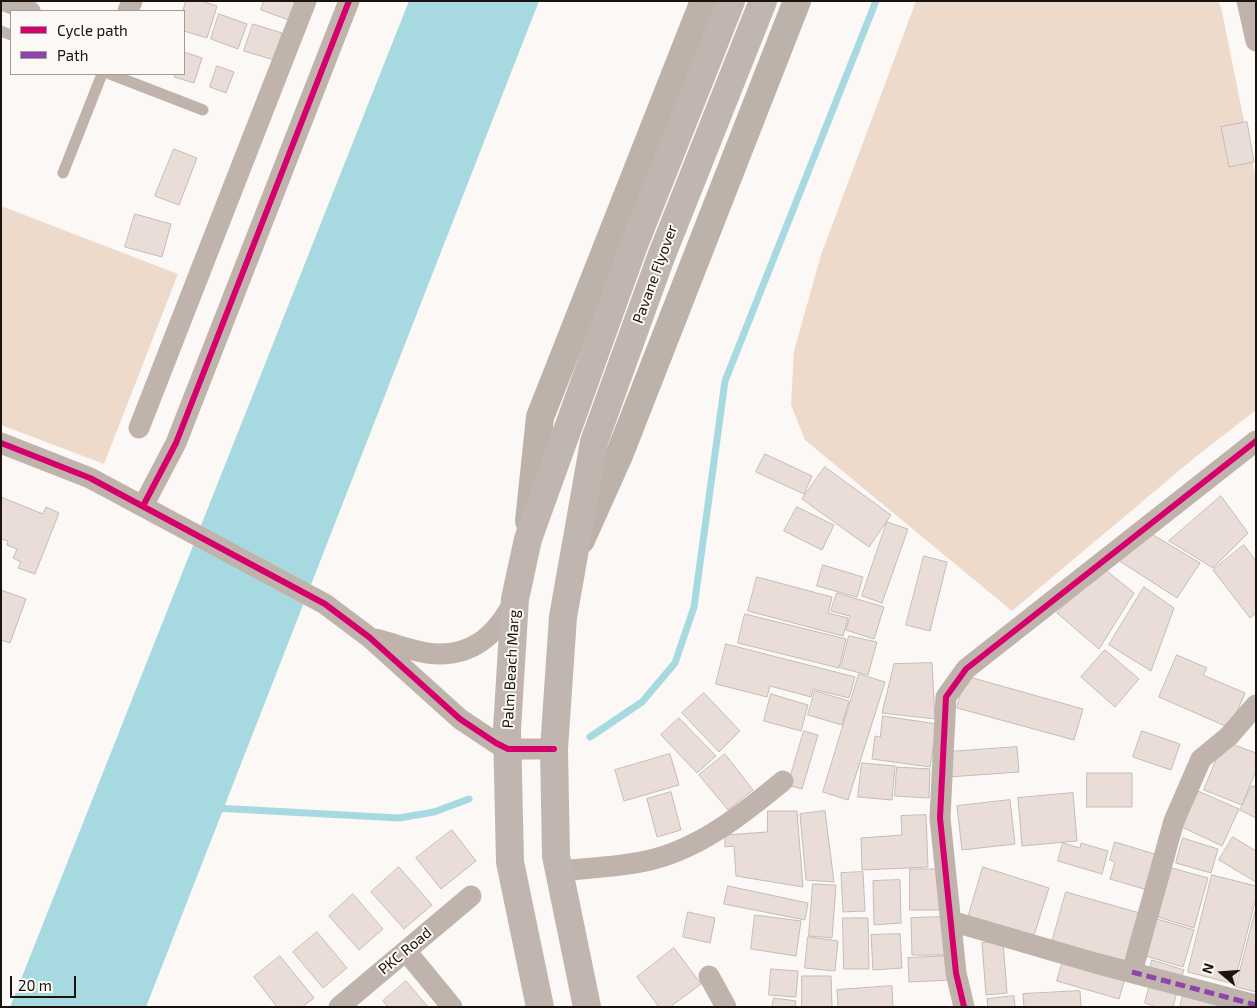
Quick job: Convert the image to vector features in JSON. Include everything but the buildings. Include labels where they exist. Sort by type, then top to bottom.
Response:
[{"type":"main road","points":[[528,540],[540,417],[704,1]]},
{"type":"main road","name":"Pavane Flyover","points":[[528,540],[634,246],[731,1]]},
{"type":"main road","name":"Pavane Flyover","points":[[575,554],[594,442],[661,257],[763,1]]},
{"type":"main road","points":[[587,1007],[556,856],[554,749],[563,617],[575,554],[620,452],[797,1]]},
{"type":"main road","name":"Palm Beach Marg","points":[[528,540],[515,599],[507,729],[510,862],[540,1007]]},
{"type":"street","points":[[5,1],[28,10]]},
{"type":"street","points":[[139,428],[306,1]]},
{"type":"street","points":[[150,510],[349,1]]},
{"type":"street","points":[[1247,1],[1256,41]]},
{"type":"street","points":[[964,1007],[956,973],[940,818],[946,697],[966,669],[1256,441]]},
{"type":"street","points":[[1,443],[90,478],[326,604],[369,637],[460,719],[496,744],[508,749],[554,749]]},
{"type":"street","points":[[369,637],[429,653],[444,654],[463,650],[479,644],[493,633],[505,619],[515,599]]},
{"type":"street","points":[[1132,972],[1174,821],[1201,760],[1229,736],[1256,705]]},
{"type":"street","points":[[559,872],[647,861],[682,850],[706,837],[760,800],[783,781]]},
{"type":"street","name":"PKC Road","points":[[339,1007],[471,896]]},
{"type":"street","points":[[951,921],[1256,1005]]},
{"type":"street","points":[[406,951],[452,1007]]},
{"type":"street","points":[[709,976],[726,1007]]},
{"type":"lane","points":[[62,173],[102,75]]},
{"type":"lane","points":[[113,75],[203,110]]},
{"type":"shaded area","points":[[916,1],[1218,1],[1221,7],[1256,180],[1256,410],[1193,459],[1012,611],[805,440],[791,405],[794,351],[821,255]]},
{"type":"shaded area","points":[[1,206],[178,274],[104,464],[1,425]]},
{"type":"water","points":[[409,1],[539,1],[146,1007],[10,1007]]},
{"type":"waterway","points":[[590,737],[642,702],[675,663],[694,607],[725,381],[876,1]]},
{"type":"waterway","points":[[215,808],[399,818],[434,812],[469,799]]},
{"type":"marked path","points":[[1132,972],[1256,1005]]},
{"type":"cycle path","points":[[143,506],[176,443],[349,1]]},
{"type":"cycle path","points":[[964,1007],[956,973],[940,818],[946,697],[966,669],[1256,441]]},
{"type":"cycle path","points":[[1,443],[90,478],[325,604],[369,637],[460,719],[496,743],[508,749],[554,749]]}]
